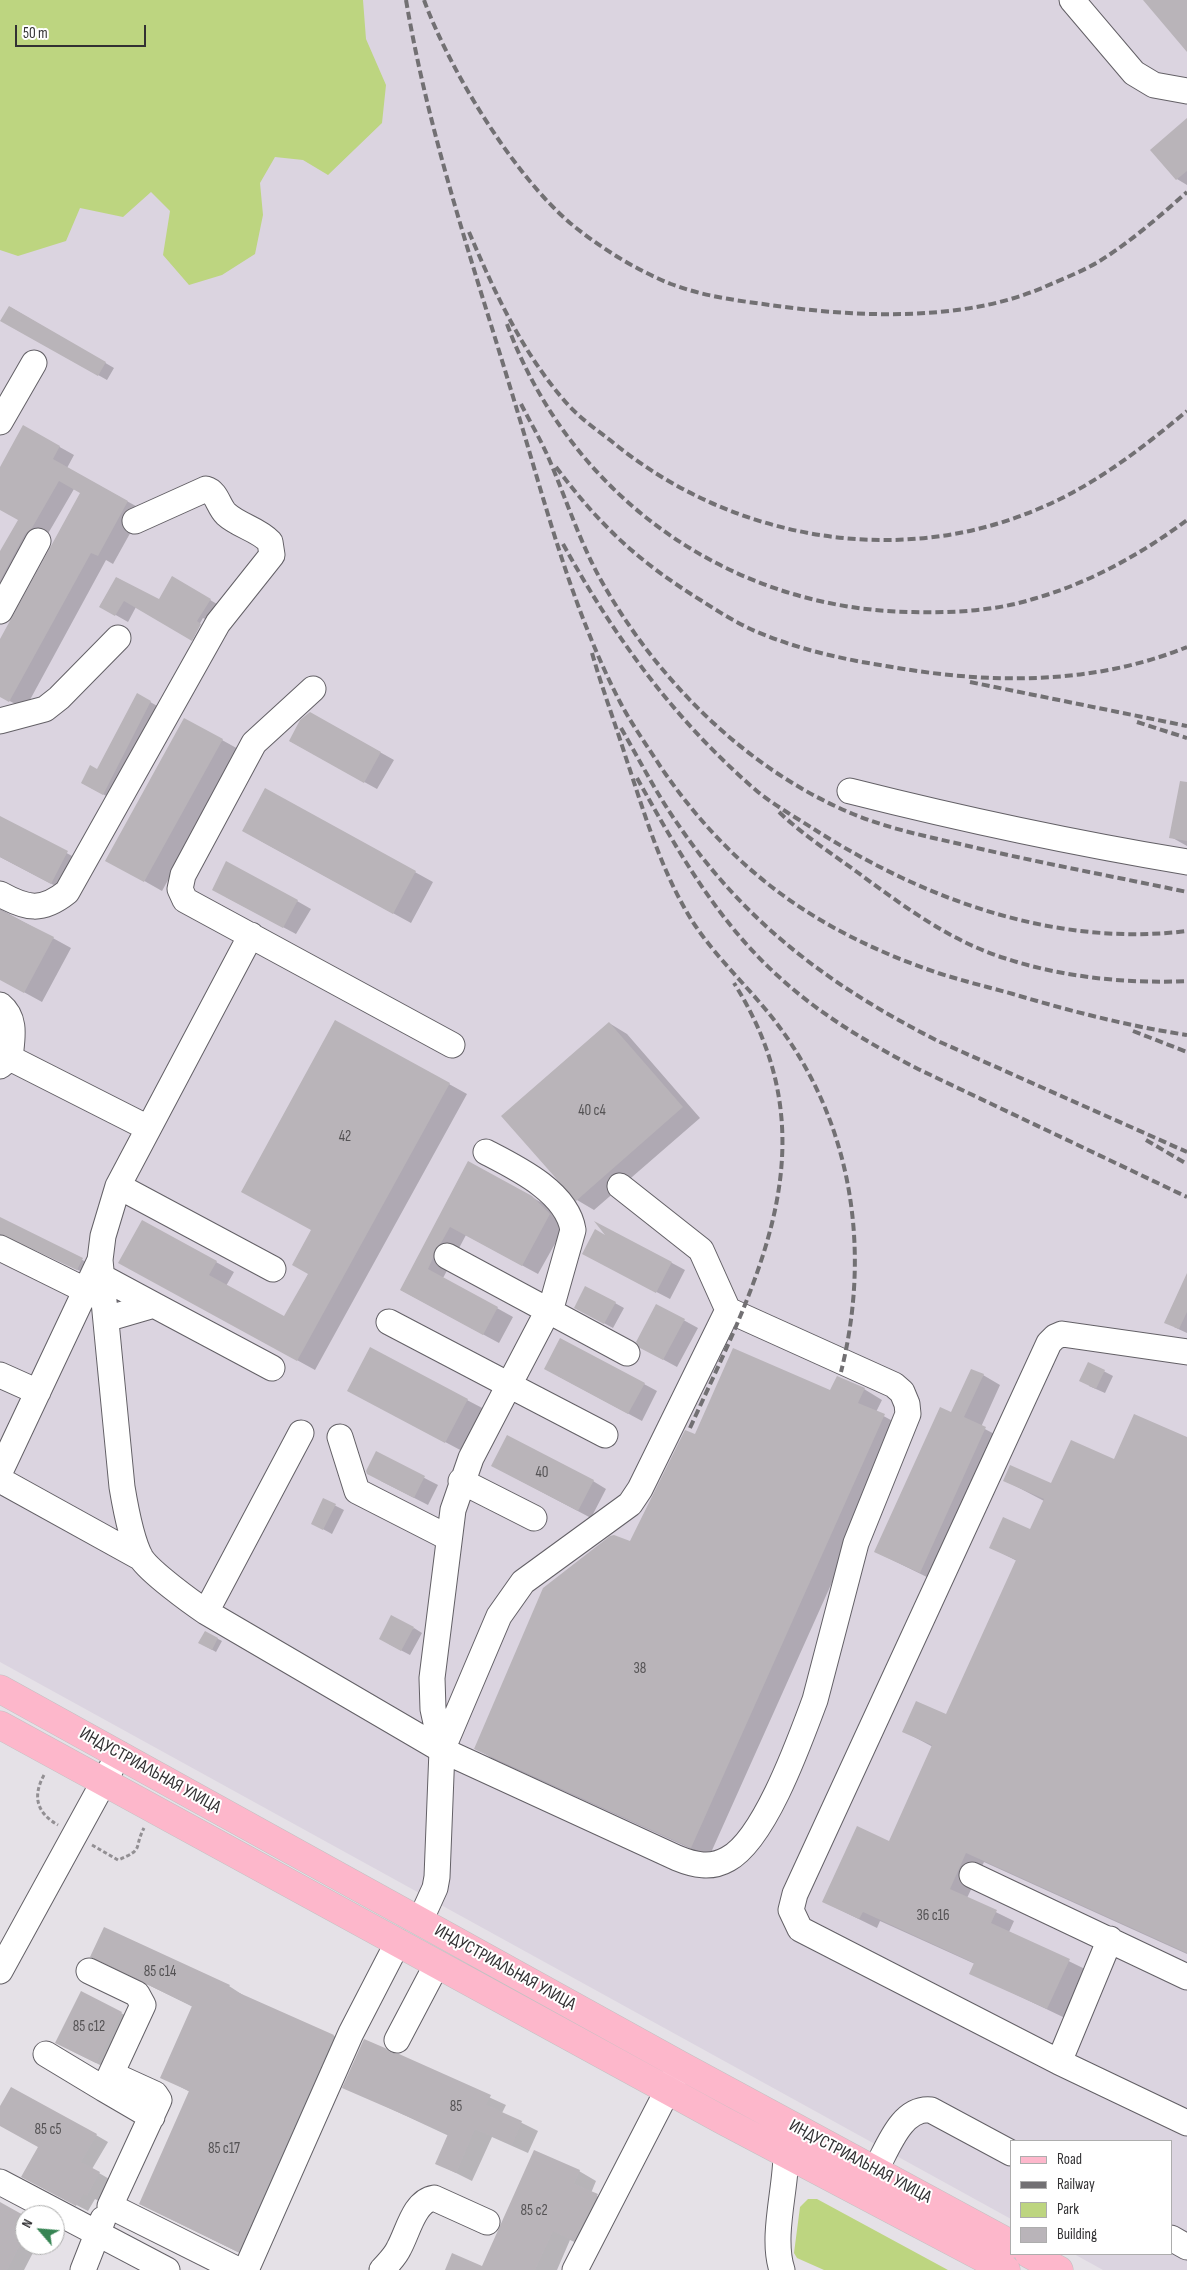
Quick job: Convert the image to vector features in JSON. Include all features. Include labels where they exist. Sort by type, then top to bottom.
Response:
[{"type":"main road","name":"ИНДУСТРИАЛЬНАЯ УЛИЦА","points":[[0,1689],[680,2065],[1010,2243]]},
{"type":"main road","name":"ИНДУСТРИАЛЬНАЯ УЛИЦА","points":[[0,1724],[667,2090],[1006,2270]]},
{"type":"main road","points":[[1031,2255],[1059,2270]]},
{"type":"street","points":[[1072,0],[1134,72],[1154,85],[1172,90],[1187,91]]},
{"type":"street","points":[[0,422],[34,363]]},
{"type":"street","points":[[0,894],[16,903],[41,906],[55,902],[67,892],[218,623],[272,555],[270,542],[264,536],[225,514],[214,494],[206,489],[136,521]]},
{"type":"street","points":[[0,611],[38,541]]},
{"type":"street","points":[[0,721],[45,709],[60,698],[118,638]]},
{"type":"street","points":[[313,690],[254,743],[183,876],[180,889],[185,900],[452,1045]]},
{"type":"street","points":[[850,792],[982,824],[1095,847],[1187,862]]},
{"type":"street","points":[[141,1558],[126,1510],[122,1487],[100,1289],[103,1236],[118,1186],[251,936]]},
{"type":"street","points":[[0,1005],[7,1011],[13,1023],[5,1062],[148,1128]]},
{"type":"street","points":[[420,1921],[438,1877],[442,1806],[442,1750],[433,1709],[432,1678],[453,1510],[462,1481],[548,1311],[571,1242],[573,1230],[572,1218],[543,1184],[486,1152]]},
{"type":"street","points":[[118,1186],[274,1269]]},
{"type":"street","points":[[0,1480],[141,1558],[179,1594],[206,1612],[442,1750],[693,1865],[708,1866],[728,1860],[740,1850],[754,1833],[768,1811],[816,1700],[856,1544],[904,1426],[907,1404],[902,1392],[894,1385],[728,1310],[701,1250],[620,1186]]},
{"type":"street","points":[[0,1248],[100,1289],[154,1305],[272,1368]]},
{"type":"street","points":[[447,1256],[627,1353]]},
{"type":"street","points":[[100,1289],[154,1305]]},
{"type":"street","points":[[0,1472],[38,1392],[100,1289]]},
{"type":"street","points":[[442,1750],[499,1616],[509,1599],[523,1582],[630,1504],[640,1489],[728,1310]]},
{"type":"street","points":[[389,1322],[605,1435]]},
{"type":"street","points":[[1187,1352],[1062,1334],[1049,1343],[795,1894],[791,1910],[800,1929],[1059,2062],[1187,2123]]},
{"type":"street","points":[[0,1375],[38,1392]]},
{"type":"street","points":[[206,1612],[300,1433]]},
{"type":"street","points":[[340,1437],[358,1491],[449,1538]]},
{"type":"street","points":[[462,1481],[534,1518]]},
{"type":"street","points":[[0,1971],[119,1754]]},
{"type":"street","points":[[972,1875],[1187,1976]]},
{"type":"street","points":[[1059,2062],[1110,1939]]},
{"type":"street","points":[[246,2270],[351,2033],[398,1942]]},
{"type":"street","points":[[397,2040],[437,1964]]},
{"type":"street","points":[[88,1971],[137,1994],[142,1999],[142,2005],[108,2081]]},
{"type":"street","points":[[46,2054],[108,2081],[152,2118],[96,2233],[83,2270]]},
{"type":"street","points":[[575,2270],[680,2065]]},
{"type":"street","points":[[875,2171],[903,2122],[911,2114],[922,2109],[931,2110],[1010,2152]]},
{"type":"street","points":[[782,2270],[777,2244],[786,2180],[786,2154]]},
{"type":"street","points":[[0,2182],[167,2270]]},
{"type":"street","points":[[382,2270],[399,2249],[419,2206],[425,2199],[434,2198],[487,2222]]},
{"type":"street","points":[[110,2206],[238,2270]]},
{"type":"street","points":[[1172,2239],[1187,2247]]},
{"type":"shaded area","points":[[0,0],[1187,0],[1187,2270],[1103,2270],[1076,2255],[1172,2255],[1172,2140],[1010,2140],[1010,2218],[0,1662]]},
{"type":"green space","points":[[0,0],[363,0],[366,39],[386,85],[382,123],[328,175],[303,160],[275,157],[260,183],[263,215],[255,254],[222,275],[189,285],[163,255],[170,211],[151,192],[123,217],[80,208],[66,241],[18,256],[0,250]]},
{"type":"green space","points":[[808,2199],[817,2199],[948,2270],[824,2270],[797,2258],[794,2253],[800,2207]]},
{"type":"building","points":[[1143,0],[1187,0],[1187,52]]},
{"type":"building","points":[[1187,118],[1187,171],[1176,180],[1150,150]]},
{"type":"building","points":[[9,306],[106,362],[98,376],[0,321]]},
{"type":"building","points":[[23,425],[60,446],[53,459],[128,501],[98,556],[91,553],[9,702],[0,697],[0,639],[80,493],[59,481],[32,528],[25,534],[0,581],[0,551],[18,520],[0,510],[0,467]]},
{"type":"building","points":[[172,576],[211,599],[197,621],[201,624],[192,641],[124,601],[115,616],[99,607],[116,577],[159,599]]},
{"type":"building","points":[[137,693],[151,701],[103,795],[81,783],[90,765],[97,769]]},
{"type":"building","points":[[310,712],[381,752],[364,783],[289,741],[300,720]]},
{"type":"building","points":[[184,718],[223,739],[144,882],[105,861]]},
{"type":"building","points":[[1180,781],[1187,782],[1187,841],[1169,838]]},
{"type":"building","points":[[265,788],[416,871],[393,914],[242,831]]},
{"type":"building","points":[[0,816],[68,851],[51,884],[0,857]]},
{"type":"building","points":[[226,861],[298,900],[283,928],[212,890]]},
{"type":"building","points":[[0,910],[54,937],[24,993],[0,980]]},
{"type":"building","points":[[335,1020],[450,1083],[297,1361],[118,1263],[142,1220],[217,1261],[209,1275],[284,1316],[308,1274],[292,1265],[311,1230],[241,1192]]},
{"type":"building","points":[[609,1022],[683,1107],[576,1201],[501,1116]]},
{"type":"building","points":[[468,1161],[532,1196],[550,1214],[522,1266],[450,1227],[441,1243],[435,1249],[428,1269],[498,1307],[483,1335],[400,1290]]},
{"type":"building","points":[[0,1217],[83,1258],[77,1270],[0,1234]]},
{"type":"building","points":[[594,1221],[672,1262],[656,1293],[582,1254],[595,1229],[605,1235]]},
{"type":"building","points":[[1187,1273],[1187,1312],[1179,1329],[1164,1323]]},
{"type":"building","points":[[585,1286],[616,1302],[604,1324],[574,1308]]},
{"type":"building","points":[[656,1304],[685,1319],[663,1360],[640,1348],[636,1342]]},
{"type":"building","points":[[560,1338],[645,1383],[628,1414],[544,1369]]},
{"type":"building","points":[[370,1347],[468,1399],[445,1443],[347,1391]]},
{"type":"building","points":[[733,1348],[830,1390],[837,1376],[865,1388],[858,1403],[885,1414],[691,1848],[474,1749],[543,1588],[610,1536],[614,1535],[630,1541],[685,1430],[695,1434]]},
{"type":"building","points":[[1088,1362],[1105,1370],[1096,1389],[1079,1381]]},
{"type":"building","points":[[971,1369],[984,1374],[964,1417],[986,1427],[920,1573],[874,1552],[940,1407],[951,1412]]},
{"type":"building","points":[[1134,1414],[1187,1437],[1187,1953],[966,1853],[950,1889],[997,1910],[991,1923],[1070,1959],[1047,2009],[969,1974],[974,1963],[863,1912],[859,1919],[822,1902],[857,1826],[889,1841],[932,1745],[902,1732],[916,1701],[946,1714],[1016,1560],[989,1548],[1003,1517],[1030,1529],[1044,1499],[1003,1481],[1010,1465],[1051,1483],[1071,1440],[1114,1459]]},
{"type":"building","points":[[507,1435],[594,1480],[578,1511],[491,1466]]},
{"type":"building","points":[[376,1451],[425,1476],[414,1498],[367,1474],[366,1471]]},
{"type":"building","points":[[323,1498],[336,1504],[323,1530],[311,1524]]},
{"type":"building","points":[[391,1615],[414,1627],[401,1651],[379,1639]]},
{"type":"building","points":[[205,1631],[218,1638],[212,1650],[198,1643]]},
{"type":"building","points":[[104,1927],[230,1985],[228,1988],[334,2035],[238,2252],[139,2204],[189,2091],[160,2078],[192,2006],[90,1957]]},
{"type":"building","points":[[81,1991],[122,2012],[96,2063],[55,2043]]},
{"type":"building","points":[[364,2039],[385,2048],[391,2053],[399,2054],[491,2095],[486,2105],[522,2121],[512,2145],[475,2129],[456,2173],[435,2164],[448,2134],[342,2088]]},
{"type":"building","points":[[11,2087],[97,2134],[81,2162],[100,2172],[87,2196],[83,2194],[76,2206],[21,2177],[38,2147],[0,2126],[0,2106]]},
{"type":"building","points":[[534,2150],[580,2170],[574,2184],[598,2194],[574,2241],[553,2231],[535,2270],[445,2270],[452,2253],[482,2266]]},
{"type":"building","points":[[0,2202],[15,2210],[15,2254],[7,2270],[0,2270]]},
{"type":"railway","points":[[406,0],[427,101],[440,151],[468,251],[560,554],[587,629],[620,702],[662,769],[690,806],[719,839],[749,868],[782,895],[817,918],[854,938],[895,957],[957,979],[1099,1017],[1187,1035]]},
{"type":"railway","points":[[424,0],[450,58],[485,120],[506,150],[548,202],[581,232],[618,257],[671,284],[705,294],[740,301],[797,308],[868,314],[940,312],[976,307],[1010,299],[1042,288],[1091,266],[1110,255],[1187,192]]},
{"type":"railway","points":[[469,232],[488,276],[521,340],[534,361],[563,399],[585,421],[656,474],[707,501],[760,521],[815,534],[871,540],[927,538],[983,528],[1059,500],[1098,478],[1134,453],[1187,411]]},
{"type":"railway","points":[[507,324],[535,386],[571,441],[615,490],[665,532],[721,565],[781,590],[846,606],[913,612],[989,609],[1019,603],[1074,585],[1133,556],[1187,520]]},
{"type":"railway","points":[[521,404],[546,452],[594,567],[625,619],[650,654],[709,719],[777,773],[814,795],[853,814],[919,835],[1187,892]]},
{"type":"railway","points":[[556,467],[589,508],[622,542],[679,587],[755,631],[819,653],[924,672],[962,676],[1038,678],[1114,669],[1151,660],[1187,647]]},
{"type":"railway","points":[[563,544],[583,579],[626,645],[649,677],[700,737],[758,792],[820,833],[905,879],[950,898],[996,914],[1042,925],[1090,932],[1138,934],[1187,931]]},
{"type":"railway","points":[[592,653],[645,816],[675,891],[704,938],[771,1016],[799,1055],[820,1097],[837,1141],[848,1186],[854,1232],[855,1278],[850,1325],[841,1372]]},
{"type":"railway","points":[[970,682],[1187,726]]},
{"type":"railway","points":[[1137,722],[1187,738]]},
{"type":"railway","points":[[621,728],[668,809],[702,857],[760,921],[826,975],[862,999],[940,1042],[1187,1152]]},
{"type":"railway","points":[[637,778],[667,831],[717,908],[756,955],[810,1003],[863,1038],[918,1069],[1187,1197]]},
{"type":"railway","points":[[779,812],[817,844],[909,909],[946,932],[984,951],[1026,965],[1094,978],[1164,982],[1187,981]]},
{"type":"railway","points":[[690,1428],[740,1317],[761,1262],[775,1208],[782,1154],[779,1098],[764,1042],[734,983]]},
{"type":"railway","points":[[1133,1031],[1187,1052]]},
{"type":"railway","points":[[1146,1140],[1187,1164]]}]
